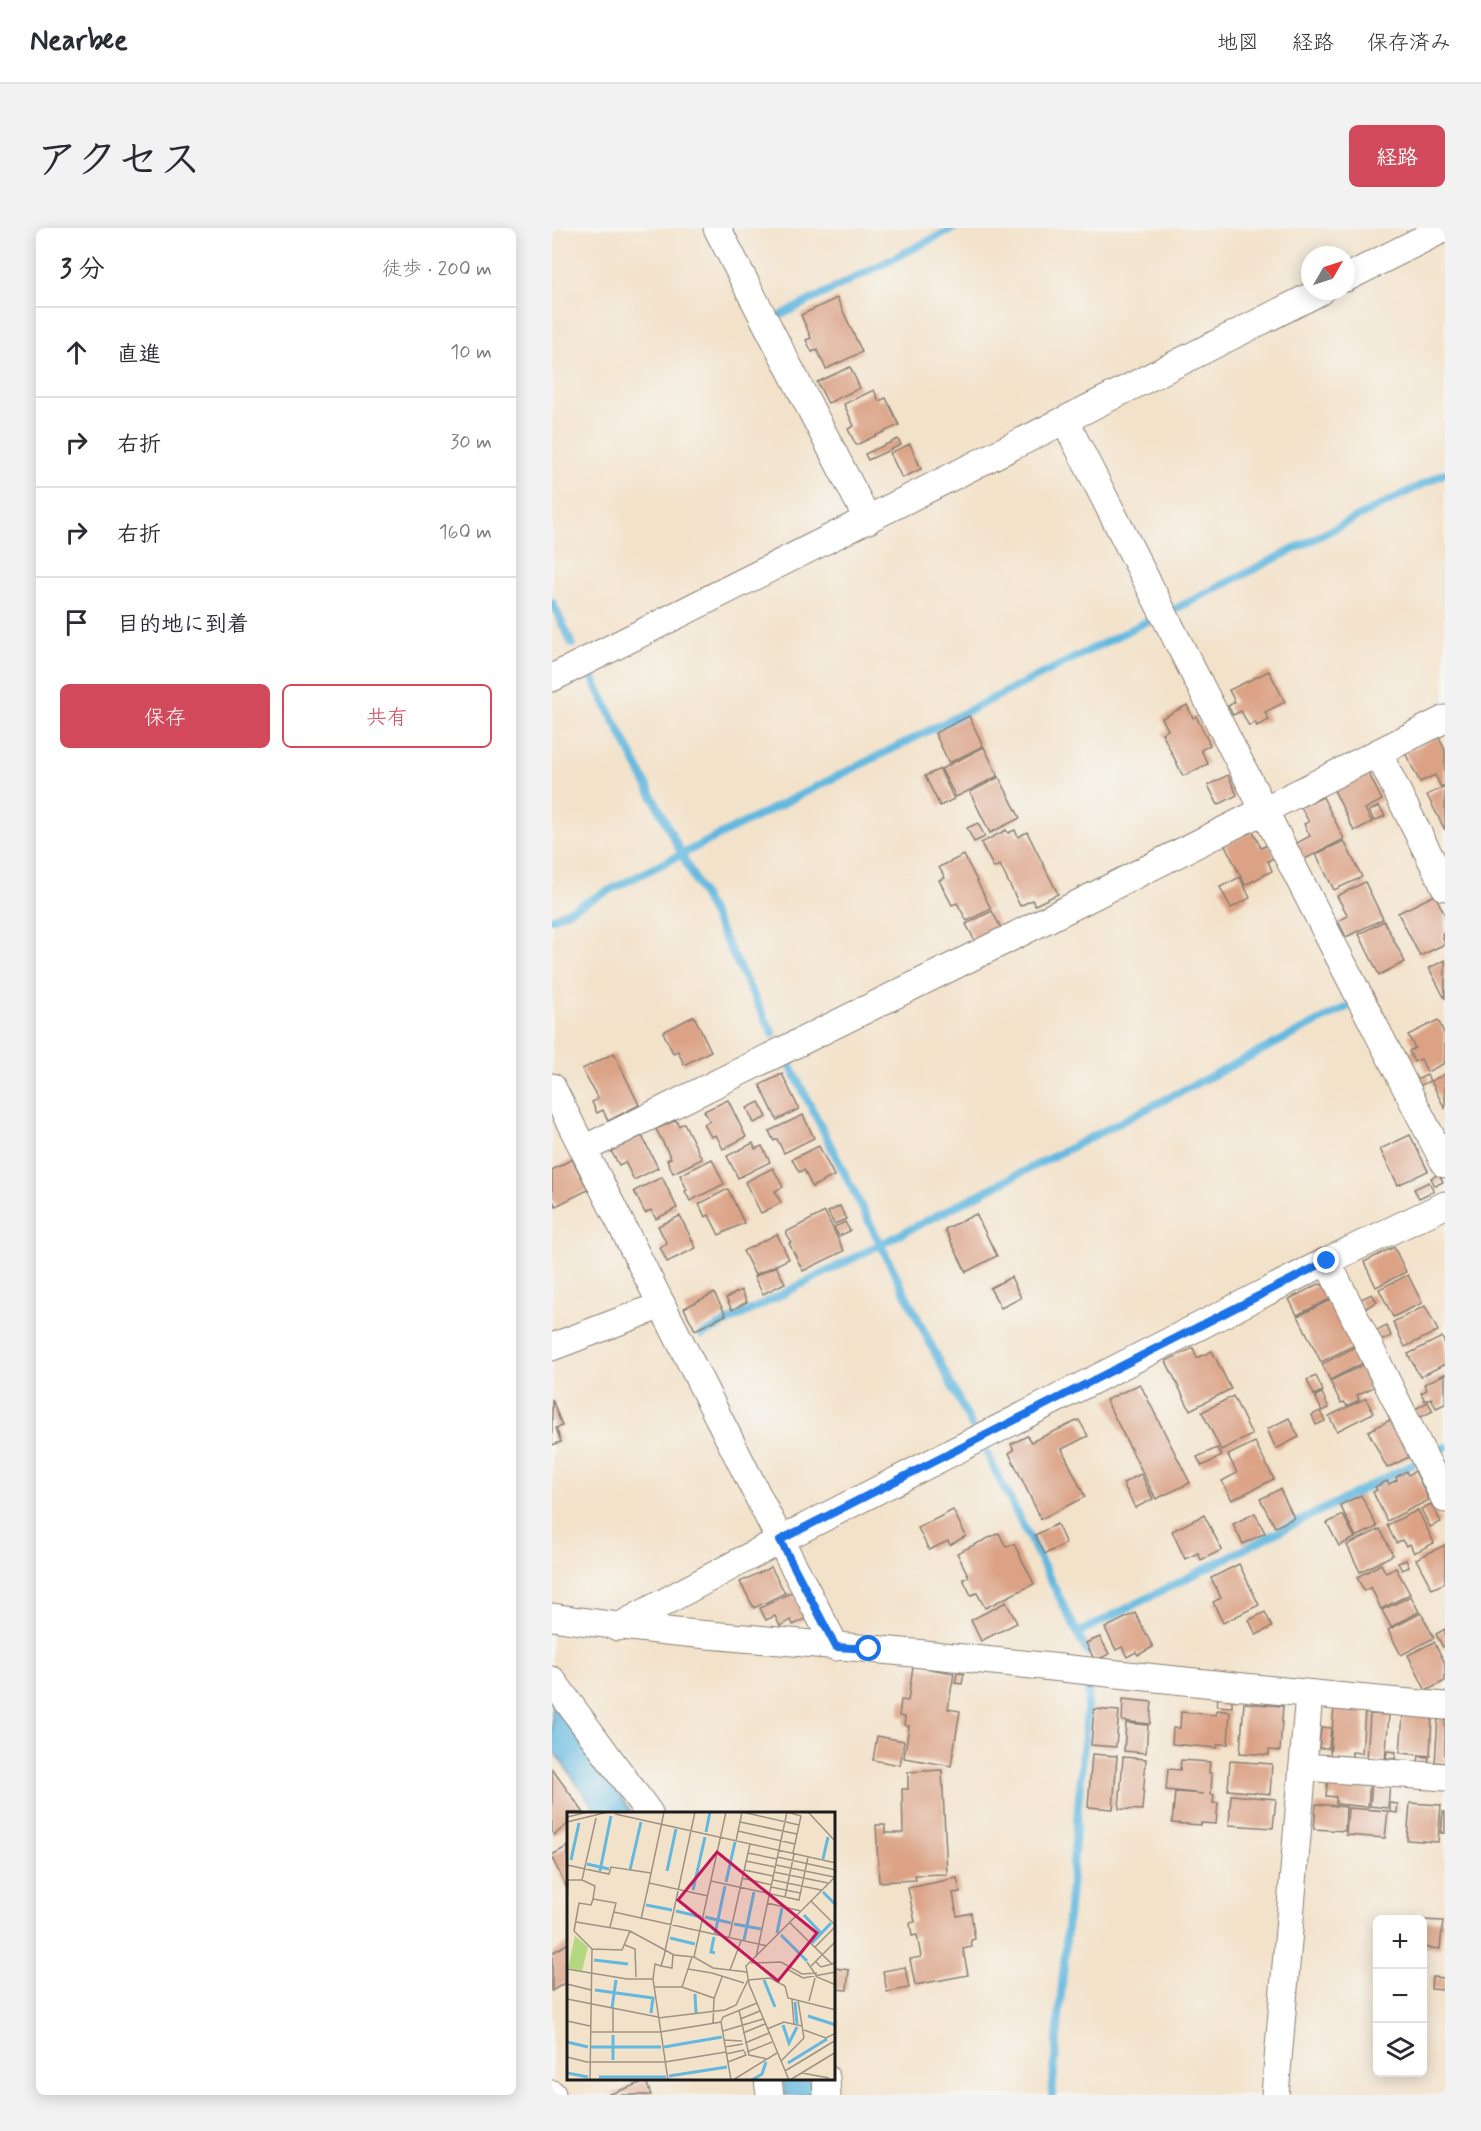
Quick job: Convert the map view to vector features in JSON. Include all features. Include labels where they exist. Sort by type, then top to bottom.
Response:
[{"type":"street","points":[[717,228],[868,520]]},
{"type":"street","points":[[1355,273],[1445,228]]},
{"type":"street","points":[[552,678],[1303,300]]},
{"type":"street","points":[[1065,421],[1445,1164]]},
{"type":"street","points":[[584,1149],[1445,719]]},
{"type":"street","points":[[1378,753],[1445,887]]},
{"type":"street","points":[[552,1087],[836,1647]]},
{"type":"street","points":[[618,1627],[780,1540],[1327,1261],[1445,1205]]},
{"type":"street","points":[[1327,1261],[1445,1499]]},
{"type":"street","points":[[552,1347],[662,1305]]},
{"type":"street","points":[[552,1617],[618,1627],[869,1649],[1445,1706]]},
{"type":"street","points":[[552,1680],[648,1812]]},
{"type":"street","points":[[1275,2095],[1309,1694]]},
{"type":"street","points":[[1303,1767],[1445,1777]]},
{"type":"street","points":[[826,2080],[827,2095]]},
{"type":"water","points":[[552,1699],[631,1812],[597,1812],[552,1749]]},
{"type":"water","points":[[783,2080],[813,2080],[814,2095],[785,2095]]},
{"type":"building","points":[[837,298],[862,352],[826,369],[817,350],[812,352],[806,340],[811,338],[801,315]]},
{"type":"building","points":[[850,367],[860,388],[828,403],[817,382]]},
{"type":"building","points":[[874,390],[879,401],[886,398],[899,425],[856,445],[848,429],[854,426],[844,404]]},
{"type":"building","points":[[898,439],[901,445],[868,460],[865,454]]},
{"type":"building","points":[[910,444],[921,469],[902,478],[890,453]]},
{"type":"building","points":[[1269,671],[1285,702],[1265,712],[1269,720],[1257,726],[1255,722],[1249,726],[1241,711],[1233,715],[1228,706],[1235,702],[1229,690]]},
{"type":"building","points":[[1187,705],[1193,718],[1196,716],[1210,745],[1201,750],[1208,764],[1183,776],[1162,733],[1168,730],[1162,718]]},
{"type":"building","points":[[969,716],[983,746],[949,763],[935,733]]},
{"type":"building","points":[[1438,736],[1445,750],[1445,785],[1441,787],[1435,775],[1420,782],[1405,753]]},
{"type":"building","points":[[984,747],[998,776],[956,797],[941,769]]},
{"type":"building","points":[[940,769],[954,799],[940,806],[925,776]]},
{"type":"building","points":[[1368,772],[1382,800],[1365,809],[1372,822],[1354,831],[1334,790]]},
{"type":"building","points":[[1228,775],[1237,795],[1218,805],[1208,785]]},
{"type":"building","points":[[999,777],[1020,818],[990,833],[970,792]]},
{"type":"building","points":[[1445,786],[1445,830],[1427,795]]},
{"type":"building","points":[[1323,797],[1344,839],[1303,860],[1295,844],[1310,836],[1304,824],[1309,822],[1301,807]]},
{"type":"building","points":[[1379,806],[1385,816],[1374,821],[1369,811]]},
{"type":"building","points":[[978,823],[985,837],[974,842],[967,828]]},
{"type":"building","points":[[1006,830],[1008,833],[1015,830],[1018,837],[1027,832],[1058,894],[1035,905],[1032,900],[1020,906],[1000,865],[994,868],[981,843]]},
{"type":"building","points":[[1253,831],[1261,848],[1269,844],[1275,857],[1268,861],[1272,871],[1245,885],[1225,845]]},
{"type":"building","points":[[1344,841],[1362,877],[1334,890],[1316,854]]},
{"type":"building","points":[[964,855],[991,909],[967,921],[957,903],[952,905],[939,880],[945,878],[939,867]]},
{"type":"building","points":[[1240,877],[1250,898],[1231,908],[1220,887]]},
{"type":"building","points":[[1365,882],[1383,919],[1346,937],[1338,921],[1348,916],[1337,896]]},
{"type":"building","points":[[1435,895],[1445,915],[1445,933],[1442,934],[1445,944],[1420,956],[1398,913]]},
{"type":"building","points":[[992,911],[1001,928],[975,941],[966,924]]},
{"type":"building","points":[[1384,921],[1405,962],[1379,975],[1359,934]]},
{"type":"building","points":[[1445,960],[1445,999],[1429,968]]},
{"type":"building","points":[[694,1016],[711,1051],[684,1065],[678,1051],[673,1053],[663,1032]]},
{"type":"building","points":[[1438,1020],[1445,1035],[1445,1063],[1427,1072],[1421,1059],[1414,1062],[1409,1051],[1415,1048],[1408,1035]]},
{"type":"building","points":[[614,1053],[639,1105],[608,1121],[603,1110],[597,1113],[592,1102],[598,1099],[582,1069]]},
{"type":"building","points":[[782,1074],[799,1109],[777,1120],[760,1085]]},
{"type":"building","points":[[1445,1074],[1445,1109],[1431,1081]]},
{"type":"building","points":[[1427,1075],[1430,1081],[1417,1087],[1414,1081]]},
{"type":"building","points":[[728,1100],[746,1137],[723,1149],[716,1135],[711,1137],[704,1124],[710,1121],[704,1111]]},
{"type":"building","points":[[759,1102],[767,1117],[754,1123],[747,1108]]},
{"type":"building","points":[[803,1115],[814,1138],[784,1153],[777,1139],[774,1141],[769,1131]]},
{"type":"building","points":[[676,1120],[679,1126],[684,1123],[702,1159],[673,1173],[667,1160],[671,1158],[656,1129]]},
{"type":"building","points":[[1410,1135],[1428,1171],[1398,1185],[1380,1149]]},
{"type":"building","points":[[642,1136],[658,1168],[634,1180],[625,1162],[619,1165],[611,1151]]},
{"type":"building","points":[[753,1143],[755,1149],[762,1146],[770,1162],[738,1178],[727,1156]]},
{"type":"building","points":[[819,1146],[834,1176],[812,1187],[804,1170],[799,1172],[792,1159]]},
{"type":"building","points":[[572,1159],[588,1190],[556,1206],[552,1199],[552,1170]]},
{"type":"building","points":[[712,1159],[724,1184],[690,1201],[680,1175]]},
{"type":"building","points":[[773,1168],[783,1187],[775,1191],[781,1203],[761,1213],[745,1182]]},
{"type":"building","points":[[1439,1174],[1443,1182],[1435,1186],[1431,1178]]},
{"type":"building","points":[[662,1177],[677,1208],[656,1219],[651,1210],[645,1213],[634,1191]]},
{"type":"building","points":[[1429,1182],[1434,1191],[1419,1198],[1414,1189]]},
{"type":"building","points":[[728,1189],[744,1223],[719,1235],[709,1215],[705,1217],[699,1204]]},
{"type":"building","points":[[840,1206],[846,1219],[834,1224],[828,1212]]},
{"type":"building","points":[[825,1212],[844,1251],[803,1271],[786,1232]]},
{"type":"building","points":[[976,1214],[997,1256],[966,1272],[945,1229]]},
{"type":"building","points":[[680,1216],[696,1248],[667,1262],[660,1247],[667,1244],[658,1226]]},
{"type":"building","points":[[845,1222],[850,1231],[839,1236],[834,1227]]},
{"type":"building","points":[[777,1234],[789,1259],[755,1275],[743,1251]]},
{"type":"building","points":[[1394,1247],[1406,1272],[1376,1287],[1364,1262]]},
{"type":"building","points":[[776,1266],[785,1283],[763,1294],[754,1277]]},
{"type":"building","points":[[1408,1275],[1422,1303],[1393,1317],[1379,1289]]},
{"type":"building","points":[[1011,1277],[1021,1298],[1001,1308],[990,1288]]},
{"type":"building","points":[[1319,1284],[1330,1288],[1334,1297],[1297,1315],[1289,1299]]},
{"type":"building","points":[[741,1290],[747,1302],[732,1310],[726,1298]]},
{"type":"building","points":[[714,1293],[726,1315],[695,1330],[684,1308]]},
{"type":"building","points":[[1372,1294],[1377,1302],[1364,1309],[1359,1300]]},
{"type":"building","points":[[1334,1298],[1357,1344],[1321,1362],[1298,1316]]},
{"type":"building","points":[[1425,1306],[1438,1331],[1405,1347],[1393,1322]]},
{"type":"building","points":[[1387,1326],[1391,1336],[1379,1342],[1374,1332]]},
{"type":"building","points":[[1442,1337],[1445,1344],[1445,1364],[1420,1377],[1408,1354]]},
{"type":"building","points":[[1357,1346],[1365,1362],[1330,1380],[1322,1364]]},
{"type":"building","points":[[1193,1348],[1197,1358],[1212,1351],[1231,1389],[1190,1410],[1166,1361]]},
{"type":"building","points":[[1365,1364],[1376,1386],[1357,1395],[1359,1400],[1347,1406],[1344,1402],[1341,1403],[1330,1381]]},
{"type":"building","points":[[1445,1374],[1445,1404],[1436,1408],[1431,1398],[1425,1401],[1421,1393],[1427,1390],[1424,1384]]},
{"type":"building","points":[[1316,1376],[1323,1391],[1314,1395],[1307,1380]]},
{"type":"building","points":[[1140,1384],[1190,1483],[1156,1499],[1106,1400]]},
{"type":"building","points":[[1322,1393],[1329,1408],[1322,1411],[1315,1396]]},
{"type":"building","points":[[1233,1396],[1252,1435],[1221,1450],[1202,1412]]},
{"type":"building","points":[[1366,1398],[1373,1413],[1337,1431],[1329,1416]]},
{"type":"building","points":[[552,1399],[562,1426],[556,1428],[561,1442],[552,1445]]},
{"type":"building","points":[[1428,1402],[1433,1411],[1417,1419],[1413,1410]]},
{"type":"building","points":[[1320,1411],[1325,1421],[1316,1425],[1312,1415]]},
{"type":"building","points":[[1289,1418],[1299,1437],[1276,1449],[1267,1429]]},
{"type":"building","points":[[1392,1419],[1411,1456],[1387,1468],[1368,1431]]},
{"type":"building","points":[[1079,1420],[1088,1436],[1062,1449],[1085,1497],[1041,1519],[1009,1453],[1014,1450],[1011,1444],[1027,1436],[1031,1442]]},
{"type":"building","points":[[1255,1442],[1274,1479],[1232,1500],[1222,1481],[1237,1473],[1228,1455]]},
{"type":"building","points":[[1217,1448],[1222,1456],[1202,1466],[1197,1457]]},
{"type":"building","points":[[1406,1471],[1408,1475],[1415,1471],[1429,1500],[1387,1521],[1373,1492],[1377,1490],[1375,1487],[1387,1481],[1389,1484],[1397,1480],[1396,1477]]},
{"type":"building","points":[[1141,1474],[1153,1499],[1135,1508],[1123,1483]]},
{"type":"building","points":[[1280,1489],[1294,1518],[1275,1527],[1260,1499]]},
{"type":"building","points":[[1361,1495],[1377,1527],[1356,1537],[1340,1505]]},
{"type":"building","points":[[1431,1504],[1441,1522],[1430,1527],[1421,1509]]},
{"type":"building","points":[[953,1510],[966,1536],[950,1545],[948,1541],[929,1550],[918,1528]]},
{"type":"building","points":[[1418,1510],[1434,1543],[1414,1553],[1410,1544],[1406,1546],[1402,1540],[1396,1543],[1387,1525]]},
{"type":"building","points":[[1255,1513],[1265,1533],[1243,1544],[1233,1524]]},
{"type":"building","points":[[1204,1515],[1222,1550],[1201,1560],[1198,1553],[1185,1559],[1172,1531]]},
{"type":"building","points":[[1343,1515],[1355,1538],[1339,1546],[1327,1523]]},
{"type":"building","points":[[1057,1524],[1066,1544],[1045,1554],[1035,1535]]},
{"type":"building","points":[[1380,1529],[1393,1555],[1360,1572],[1347,1545]]},
{"type":"building","points":[[999,1533],[1006,1547],[1014,1544],[1034,1584],[985,1608],[977,1593],[971,1595],[963,1579],[969,1577],[957,1553]]},
{"type":"building","points":[[1445,1545],[1445,1583],[1432,1589],[1416,1559]]},
{"type":"building","points":[[1406,1560],[1409,1567],[1402,1570],[1398,1563]]},
{"type":"building","points":[[1239,1564],[1259,1605],[1223,1623],[1213,1602],[1221,1598],[1211,1578]]},
{"type":"building","points":[[1381,1564],[1386,1573],[1396,1568],[1410,1594],[1381,1609],[1371,1587],[1364,1591],[1357,1577]]},
{"type":"building","points":[[771,1567],[785,1593],[754,1608],[740,1582]]},
{"type":"building","points":[[792,1592],[806,1619],[793,1625],[791,1620],[780,1626],[775,1616],[766,1620],[760,1608]]},
{"type":"building","points":[[1411,1596],[1419,1612],[1391,1627],[1382,1610]]},
{"type":"building","points":[[1006,1602],[1017,1623],[981,1641],[971,1620]]},
{"type":"building","points":[[1265,1612],[1272,1627],[1256,1635],[1249,1620]]},
{"type":"building","points":[[1135,1613],[1153,1647],[1138,1655],[1136,1652],[1127,1657],[1122,1647],[1116,1650],[1105,1628]]},
{"type":"building","points":[[1421,1613],[1434,1638],[1401,1655],[1388,1630]]},
{"type":"building","points":[[1445,1629],[1445,1646],[1443,1647],[1436,1634]]},
{"type":"building","points":[[1100,1637],[1109,1654],[1095,1661],[1086,1643]]},
{"type":"building","points":[[1434,1642],[1445,1663],[1445,1681],[1426,1691],[1408,1655]]},
{"type":"building","points":[[913,1666],[954,1673],[948,1709],[960,1711],[951,1766],[904,1758],[909,1726],[904,1725],[905,1717],[899,1716],[901,1700],[908,1701]]},
{"type":"building","points":[[957,1673],[964,1674],[962,1684],[955,1683]]},
{"type":"building","points":[[1218,1696],[1232,1697],[1232,1707],[1217,1706]]},
{"type":"building","points":[[1123,1699],[1152,1702],[1150,1724],[1122,1721]]},
{"type":"building","points":[[1244,1703],[1283,1706],[1280,1751],[1269,1750],[1269,1755],[1240,1753]]},
{"type":"building","points":[[1334,1707],[1365,1710],[1362,1753],[1352,1752],[1352,1757],[1330,1755]]},
{"type":"building","points":[[1094,1709],[1119,1711],[1116,1747],[1091,1745]]},
{"type":"building","points":[[1217,1710],[1230,1712],[1228,1744],[1218,1744],[1217,1748],[1172,1744],[1173,1728],[1180,1728],[1181,1712],[1216,1715]]},
{"type":"building","points":[[1370,1714],[1389,1715],[1385,1761],[1367,1760]]},
{"type":"building","points":[[1403,1714],[1432,1716],[1430,1756],[1400,1753]]},
{"type":"building","points":[[1438,1717],[1445,1717],[1445,1763],[1435,1762]]},
{"type":"building","points":[[1126,1723],[1148,1725],[1146,1753],[1124,1751]]},
{"type":"building","points":[[1321,1727],[1331,1728],[1329,1748],[1319,1748]]},
{"type":"building","points":[[877,1736],[904,1741],[900,1765],[873,1760]]},
{"type":"building","points":[[1387,1751],[1396,1752],[1395,1759],[1386,1758]]},
{"type":"building","points":[[1092,1754],[1117,1756],[1113,1809],[1088,1807]]},
{"type":"building","points":[[1419,1756],[1429,1757],[1428,1764],[1418,1763]]},
{"type":"building","points":[[1123,1757],[1146,1759],[1142,1810],[1119,1809]]},
{"type":"building","points":[[1181,1760],[1210,1762],[1211,1794],[1214,1795],[1213,1803],[1218,1803],[1216,1824],[1172,1823],[1175,1792],[1204,1794],[1166,1790],[1168,1769],[1180,1770]]},
{"type":"building","points":[[1230,1761],[1272,1764],[1270,1794],[1228,1790]]},
{"type":"building","points":[[552,1769],[583,1812],[567,1812],[567,1825],[554,1835],[552,1831]]},
{"type":"building","points":[[942,1770],[947,1874],[915,1875],[916,1880],[879,1882],[876,1825],[885,1825],[885,1833],[903,1833],[902,1789],[908,1789],[908,1772]]},
{"type":"building","points":[[1328,1777],[1370,1779],[1368,1807],[1336,1804],[1336,1797],[1326,1796]]},
{"type":"building","points":[[1372,1781],[1390,1782],[1388,1808],[1370,1806]]},
{"type":"building","points":[[1231,1795],[1276,1799],[1273,1828],[1229,1825]]},
{"type":"building","points":[[1390,1803],[1398,1804],[1397,1813],[1390,1812]]},
{"type":"building","points":[[1410,1803],[1441,1805],[1438,1842],[1407,1840]]},
{"type":"building","points":[[1316,1804],[1346,1807],[1345,1831],[1314,1829]]},
{"type":"building","points":[[1348,1808],[1388,1811],[1385,1838],[1346,1835]]},
{"type":"building","points":[[1443,1812],[1445,1812],[1445,1833],[1441,1833]]},
{"type":"building","points":[[567,1847],[567,1888],[552,1858],[552,1855]]},
{"type":"building","points":[[957,1878],[960,1892],[953,1893],[957,1916],[971,1913],[975,1939],[971,1940],[972,1947],[963,1949],[968,1975],[915,1985],[910,1959],[921,1957],[917,1935],[912,1936],[910,1923],[915,1922],[908,1888]]},
{"type":"building","points":[[1427,1920],[1443,1921],[1440,1949],[1427,1948]]},
{"type":"building","points":[[567,1944],[567,1982],[552,1991],[552,1953]]},
{"type":"building","points":[[905,1967],[909,1988],[887,1992],[883,1971]]},
{"type":"building","points":[[836,1968],[849,1970],[847,1990],[836,1989]]},
{"type":"building","points":[[1432,1977],[1445,1978],[1445,1990],[1431,1989]]},
{"type":"building","points":[[646,2081],[651,2095],[606,2095],[613,2093]]},
{"type":"waterway","points":[[781,315],[954,228]]},
{"type":"waterway","points":[[1175,609],[1445,473]]},
{"type":"waterway","points":[[552,602],[572,644]]},
{"type":"waterway","points":[[552,919],[1150,620]]},
{"type":"waterway","points":[[591,675],[773,1034]]},
{"type":"waterway","points":[[702,1335],[1347,1007]]},
{"type":"waterway","points":[[790,1065],[972,1426]]},
{"type":"waterway","points":[[1436,1452],[1445,1447]]},
{"type":"waterway","points":[[987,1454],[1087,1652]]},
{"type":"waterway","points":[[1078,1633],[1415,1463]]},
{"type":"waterway","points":[[1052,2095],[1089,1687]]},
{"type":"route","points":[[869,1649],[836,1647],[780,1540],[1327,1261]]}]
